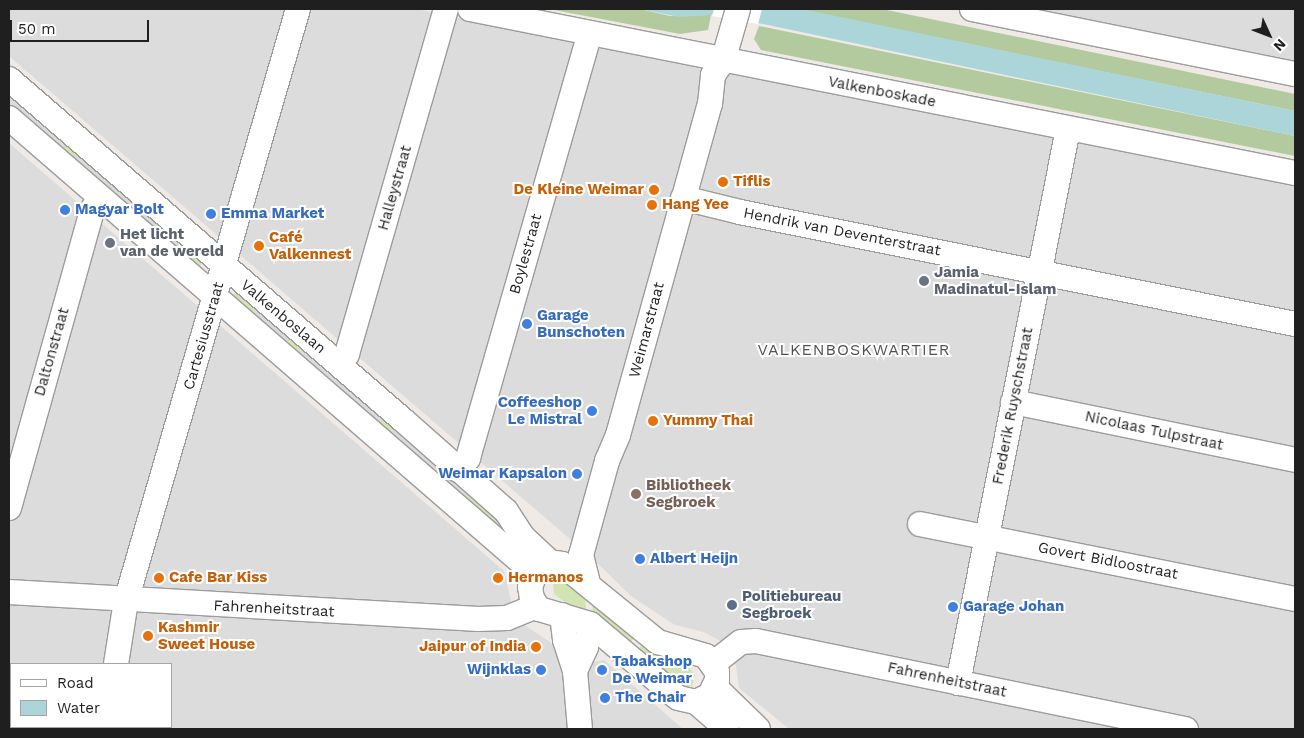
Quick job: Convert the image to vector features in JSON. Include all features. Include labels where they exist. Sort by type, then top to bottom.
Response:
[{"type":"street","name":"Cartesiusstraat","points":[[116,663],[126,601],[216,298],[298,9]]},
{"type":"street","name":"Halleystraat","points":[[339,364],[347,354],[446,9]]},
{"type":"street","name":"Valkenboskade","points":[[470,9],[589,35],[1295,173]]},
{"type":"street","points":[[972,9],[1028,14],[1295,74]]},
{"type":"street","name":"Weimarstraat","points":[[536,606],[530,587],[557,564],[618,435],[710,104],[713,75],[723,61],[737,14]]},
{"type":"street","name":"Boylestraat","points":[[458,470],[468,458],[589,35]]},
{"type":"street","name":"Valkenboslaan","points":[[9,79],[506,511],[524,537],[557,564]]},
{"type":"street","name":"Valkenboslaan","points":[[9,118],[216,298],[557,564]]},
{"type":"street","name":"Frederik Ruyschstraat","points":[[958,683],[1068,129]]},
{"type":"street","name":"Daltonstraat","points":[[9,508],[92,210],[100,197]]},
{"type":"street","name":"Hendrik van Deventerstraat","points":[[684,198],[740,212],[1295,324]]},
{"type":"street","name":"Nicolaas Tulpstraat","points":[[1013,402],[1295,460]]},
{"type":"street","name":"Govert Bidloostraat","points":[[920,524],[1295,599]]},
{"type":"street","points":[[557,564],[588,583],[658,642],[700,652],[714,663],[717,672],[715,687],[710,694],[696,702]]},
{"type":"street","name":"Fahrenheitstraat","points":[[9,592],[126,601],[498,620],[536,606]]},
{"type":"street","points":[[536,606],[544,611],[590,624],[670,692],[686,701],[696,702],[727,729]]},
{"type":"street","points":[[562,615],[564,640],[575,670],[580,729]]},
{"type":"street","points":[[575,670],[586,647],[590,624]]},
{"type":"street","name":"Fahrenheitstraat","points":[[714,663],[741,642],[756,641],[1186,729]]},
{"type":"street","points":[[715,687],[758,729]]},
{"type":"shaded area","points":[[9,9],[416,9],[698,68],[1295,181],[1295,729],[789,729],[739,688],[736,666],[722,642],[704,632],[675,625],[631,596],[592,558],[9,56]]},
{"type":"shaded area","points":[[1021,9],[1295,9],[1295,65]]},
{"type":"shaded area","points":[[9,97],[64,145],[58,152],[9,109]]},
{"type":"shaded area","points":[[9,143],[504,571],[513,609],[523,624],[550,642],[561,656],[593,662],[604,660],[683,729],[9,729]]},
{"type":"shaded area","points":[[76,155],[133,205],[128,212],[70,162]]},
{"type":"shaded area","points":[[145,215],[192,257],[187,263],[139,222]]},
{"type":"shaded area","points":[[258,305],[293,335],[287,342],[252,312]]},
{"type":"shaded area","points":[[304,345],[385,415],[379,422],[298,351]]},
{"type":"shaded area","points":[[396,425],[473,491],[467,498],[390,432]]},
{"type":"green space","points":[[549,9],[640,9],[670,16],[711,15],[708,30],[680,34]]},
{"type":"green space","points":[[799,9],[882,9],[1295,94],[1295,111]]},
{"type":"green space","points":[[759,26],[1295,136],[1295,156],[761,50],[754,39]]},
{"type":"green space","points":[[9,89],[205,259],[196,271],[187,263],[192,256],[145,216],[139,222],[128,212],[133,206],[75,156],[70,162],[58,152],[64,145],[9,97]]},
{"type":"green space","points":[[238,290],[258,305],[253,312],[287,341],[293,335],[304,345],[298,351],[378,422],[385,415],[396,425],[390,432],[467,498],[473,491],[511,530],[504,538],[231,297]]},
{"type":"green space","points":[[561,577],[585,592],[586,612],[570,606],[554,594],[553,582]]},
{"type":"green space","points":[[593,599],[636,636],[629,644],[592,615]]},
{"type":"green space","points":[[644,642],[686,663],[695,675],[692,686],[682,688],[637,651]]},
{"type":"water","points":[[640,9],[799,9],[816,12],[1295,111],[1295,136],[758,23],[711,15],[679,17]]},
{"type":"pier","points":[[714,9],[762,9],[758,24],[712,16]]},
{"type":"place","name":"Tiflis","points":[[723,182]]},
{"type":"place","name":"De Kleine Weimar","points":[[654,190]]},
{"type":"place","name":"Hang Yee","points":[[652,205]]},
{"type":"place","name":"Magyar Bolt","points":[[65,210]]},
{"type":"place","name":"Emma Market","points":[[211,214]]},
{"type":"place","name":"Het licht van de wereld","points":[[110,243]]},
{"type":"place","name":"Café Valkennest","points":[[259,246]]},
{"type":"place","name":"Jamia Madinatul-Islam","points":[[924,281]]},
{"type":"place","name":"Garage Bunschoten","points":[[527,324]]},
{"type":"place","name":"Coffeeshop Le Mistral","points":[[592,411]]},
{"type":"place","name":"Yummy Thai","points":[[653,421]]},
{"type":"place","name":"Weimar Kapsalon","points":[[577,474]]},
{"type":"place","name":"Bibliotheek Segbroek","points":[[636,494]]},
{"type":"place","name":"Albert Heijn","points":[[640,559]]},
{"type":"place","name":"Cafe Bar Kiss","points":[[159,578]]},
{"type":"place","name":"Hermanos","points":[[498,578]]},
{"type":"place","name":"Politiebureau Segbroek","points":[[732,605]]},
{"type":"place","name":"Garage Johan","points":[[953,607]]},
{"type":"place","name":"Kashmir Sweet House","points":[[148,636]]},
{"type":"place","name":"Jaipur of India","points":[[536,647]]},
{"type":"place","name":"Wijnklas","points":[[541,670]]},
{"type":"place","name":"Tabakshop De Weimar","points":[[602,670]]},
{"type":"place","name":"The Chair","points":[[605,698]]},
{"type":"district","name":"VALKENBOSKWARTIER","points":[[854,350]]}]
